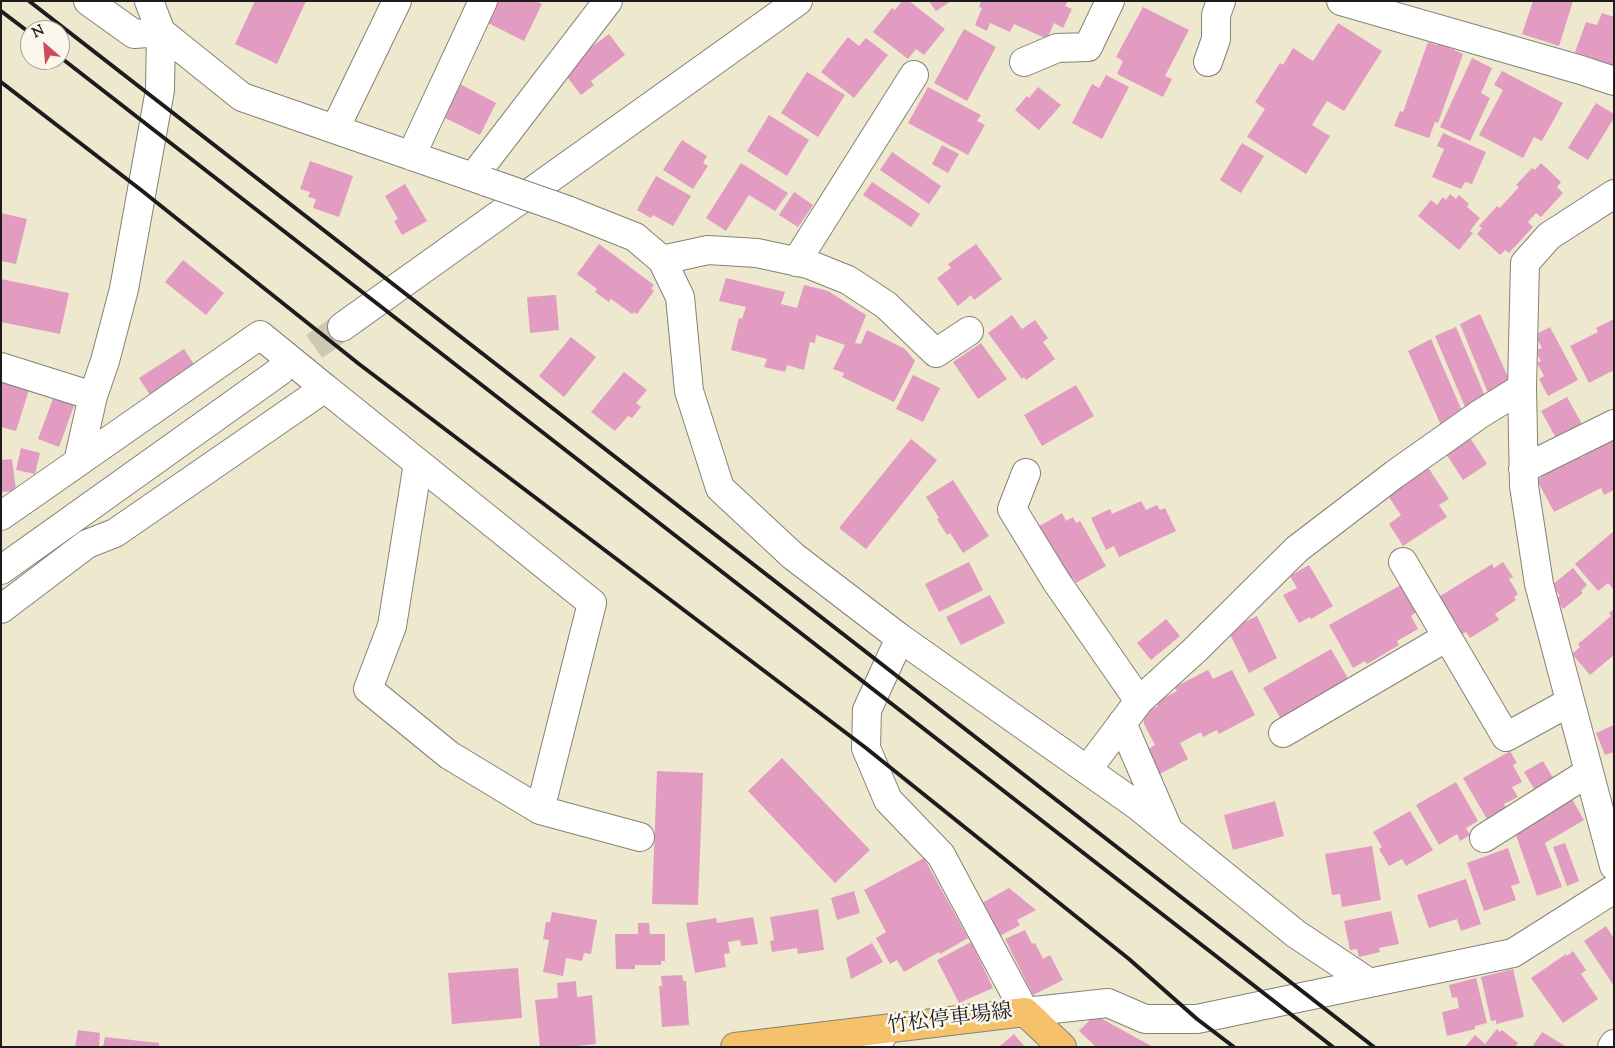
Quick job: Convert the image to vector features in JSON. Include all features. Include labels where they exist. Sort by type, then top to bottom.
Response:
[{"type":"main road","name":"竹松停車場線","points":[[735,1047],[881,1038],[1025,1012],[1062,1047]]},
{"type":"street","points":[[88,1],[134,34],[161,32],[242,97],[567,210],[635,237],[662,260],[680,297],[689,391],[720,488],[793,556],[900,638],[1138,806],[1296,934],[1368,982]]},
{"type":"street","points":[[78,462],[93,396],[105,361],[124,290],[160,90],[161,32],[149,1]]},
{"type":"street","points":[[335,129],[397,1]]},
{"type":"street","points":[[411,156],[483,1]]},
{"type":"street","points":[[480,180],[608,1]]},
{"type":"street","points":[[342,327],[798,1]]},
{"type":"street","points":[[1024,62],[1057,48],[1088,47],[1110,1]]},
{"type":"street","points":[[1208,62],[1216,39],[1216,15],[1221,1]]},
{"type":"street","points":[[1340,1],[1389,8],[1614,81]]},
{"type":"street","points":[[796,262],[914,75]]},
{"type":"street","points":[[1614,194],[1549,236],[1525,263],[1522,388],[1524,486],[1539,584],[1614,866]]},
{"type":"street","points":[[662,260],[708,250],[757,253],[808,264],[848,280],[886,305],[936,352],[969,331]]},
{"type":"street","points":[[1,516],[260,335],[592,603],[540,810]]},
{"type":"street","points":[[1,367],[93,396]]},
{"type":"street","points":[[1,570],[280,371]]},
{"type":"street","points":[[1,609],[87,544],[115,533],[325,388]]},
{"type":"street","points":[[1087,770],[1139,701],[1195,650],[1297,549],[1403,468],[1480,414],[1522,388]]},
{"type":"street","points":[[1524,469],[1614,424]]},
{"type":"street","points":[[418,463],[392,626],[368,689],[450,755],[540,810],[640,837]]},
{"type":"street","points":[[1026,473],[1012,509],[1056,581],[1139,701]]},
{"type":"street","points":[[1402,562],[1506,737],[1570,702]]},
{"type":"street","points":[[1283,733],[1446,637]]},
{"type":"street","points":[[900,638],[866,710],[866,748],[888,800],[941,854],[1025,1012],[1108,1003],[1145,1019],[1197,1018],[1513,953],[1614,889]]},
{"type":"street","points":[[1122,723],[1170,832]]},
{"type":"street","points":[[1484,838],[1589,772]]},
{"type":"building","points":[[255,1],[306,1],[277,64],[235,44]]},
{"type":"building","points":[[496,1],[536,1],[542,4],[524,41],[486,22]]},
{"type":"building","points":[[902,1],[909,1],[945,29],[924,55],[916,49],[908,59],[873,32],[892,8],[895,10]]},
{"type":"building","points":[[929,1],[951,1],[936,11]]},
{"type":"building","points":[[981,1],[1068,1],[1065,6],[1072,9],[1063,28],[1054,23],[1047,39],[1014,24],[1010,32],[990,23],[987,31],[975,25],[982,8],[979,7]]},
{"type":"building","points":[[1533,1],[1573,1],[1559,46],[1522,34]]},
{"type":"building","points":[[1143,7],[1189,30],[1165,76],[1172,79],[1163,97],[1117,74],[1123,61],[1116,57]]},
{"type":"building","points":[[1602,13],[1614,17],[1614,66],[1575,52],[1586,22],[1597,25]]},
{"type":"building","points":[[1338,23],[1382,51],[1344,111],[1327,101],[1312,125],[1330,136],[1306,174],[1247,137],[1265,109],[1255,102],[1280,63],[1283,65],[1293,48],[1313,61]]},
{"type":"building","points":[[964,29],[996,47],[967,101],[934,83]]},
{"type":"building","points":[[609,34],[625,55],[591,81],[594,85],[581,95],[561,69]]},
{"type":"building","points":[[848,37],[859,46],[866,38],[888,55],[854,98],[821,72]]},
{"type":"building","points":[[1428,42],[1437,45],[1439,43],[1463,54],[1438,123],[1435,122],[1429,138],[1394,126],[1400,111],[1403,112]]},
{"type":"building","points":[[1472,58],[1492,68],[1481,93],[1490,98],[1470,141],[1440,127]]},
{"type":"building","points":[[1502,71],[1563,103],[1542,141],[1534,137],[1523,158],[1479,135],[1503,90],[1494,85]]},
{"type":"building","points":[[807,72],[845,95],[818,137],[781,113]]},
{"type":"building","points":[[1106,75],[1129,87],[1102,139],[1072,123],[1092,84],[1099,88]]},
{"type":"building","points":[[458,83],[496,103],[480,135],[441,116]]},
{"type":"building","points":[[928,87],[981,115],[977,121],[985,125],[968,155],[908,123]]},
{"type":"building","points":[[1038,87],[1061,105],[1039,130],[1015,110]]},
{"type":"building","points":[[1596,103],[1614,114],[1614,118],[1588,160],[1568,148]]},
{"type":"building","points":[[769,115],[809,140],[787,176],[747,151]]},
{"type":"building","points":[[1443,133],[1486,152],[1472,184],[1465,182],[1461,189],[1432,177],[1444,149],[1437,146]]},
{"type":"building","points":[[682,140],[707,156],[703,163],[708,166],[693,189],[663,170]]},
{"type":"building","points":[[1242,143],[1264,156],[1241,193],[1220,180]]},
{"type":"building","points":[[942,145],[959,154],[948,173],[932,164]]},
{"type":"building","points":[[892,152],[941,186],[929,204],[880,170]]},
{"type":"building","points":[[310,161],[353,176],[339,217],[313,208],[316,199],[308,197],[310,192],[300,189]]},
{"type":"building","points":[[741,163],[788,193],[775,211],[749,195],[726,231],[706,218]]},
{"type":"building","points":[[1541,163],[1561,182],[1557,187],[1563,193],[1541,217],[1536,213],[1528,222],[1533,227],[1509,253],[1505,250],[1500,255],[1477,234],[1482,228],[1479,226],[1497,206],[1500,208],[1519,187],[1516,185],[1532,168],[1535,170]]},
{"type":"building","points":[[656,176],[691,196],[673,226],[653,215],[651,218],[637,210]]},
{"type":"building","points":[[872,182],[920,214],[911,227],[863,195]]},
{"type":"building","points":[[405,184],[427,221],[402,235],[394,221],[398,219],[385,196]]},
{"type":"building","points":[[794,192],[813,205],[798,227],[779,215]]},
{"type":"building","points":[[1450,194],[1456,199],[1459,195],[1469,204],[1467,207],[1480,218],[1470,231],[1473,233],[1459,250],[1418,216],[1431,200],[1437,205],[1443,197],[1446,200]]},
{"type":"building","points":[[1,213],[27,219],[16,264],[1,261]]},
{"type":"building","points":[[599,244],[654,285],[651,288],[654,291],[637,314],[634,312],[632,314],[611,299],[609,302],[595,292],[597,289],[577,274]]},
{"type":"building","points":[[976,244],[1002,279],[974,300],[971,295],[958,306],[937,278],[951,268],[948,264]]},
{"type":"building","points":[[183,260],[224,293],[206,315],[165,282]]},
{"type":"building","points":[[726,278],[785,292],[781,304],[797,308],[804,285],[828,291],[866,315],[855,343],[861,344],[867,330],[905,349],[915,361],[894,402],[842,377],[844,373],[833,369],[845,345],[816,335],[815,343],[810,342],[804,370],[787,365],[785,372],[764,367],[767,359],[731,350],[739,318],[742,319],[746,307],[719,301]]},
{"type":"building","points":[[1,279],[69,293],[60,334],[1,322]]},
{"type":"building","points":[[556,295],[559,330],[530,333],[527,297]]},
{"type":"building","points":[[1480,314],[1511,384],[1490,398],[1460,324]]},
{"type":"building","points":[[1012,315],[1022,329],[1035,320],[1048,338],[1043,342],[1055,359],[1026,380],[1024,377],[1022,379],[988,333]]},
{"type":"building","points":[[1614,319],[1614,373],[1612,371],[1589,383],[1570,346],[1598,332],[1596,328]]},
{"type":"building","points":[[1456,327],[1487,401],[1468,414],[1435,336]]},
{"type":"building","points":[[1550,327],[1578,380],[1548,396],[1539,379],[1544,376],[1537,363],[1541,361],[1535,351],[1542,348],[1535,335]]},
{"type":"building","points":[[571,337],[596,357],[564,397],[539,376]]},
{"type":"building","points":[[1431,339],[1465,418],[1444,432],[1408,351]]},
{"type":"building","points":[[981,343],[1007,379],[978,399],[953,362]]},
{"type":"building","points":[[184,349],[197,369],[152,398],[139,378]]},
{"type":"building","points":[[624,372],[647,390],[636,403],[641,407],[632,418],[628,416],[615,431],[591,412]]},
{"type":"building","points":[[913,375],[940,388],[923,422],[896,409]]},
{"type":"building","points":[[1,382],[29,390],[16,431],[1,427]]},
{"type":"building","points":[[1076,385],[1094,416],[1042,446],[1024,415]]},
{"type":"building","points":[[54,396],[75,403],[59,447],[38,439]]},
{"type":"building","points":[[1567,397],[1582,424],[1556,438],[1541,411]]},
{"type":"building","points":[[1467,433],[1487,464],[1463,480],[1443,449]]},
{"type":"building","points":[[1614,435],[1614,490],[1604,495],[1601,488],[1554,512],[1537,480],[1542,477],[1540,473],[1579,454],[1581,458],[1587,454],[1585,450]]},
{"type":"building","points":[[911,439],[937,460],[866,549],[839,528]]},
{"type":"building","points":[[21,448],[40,453],[35,474],[16,470]]},
{"type":"building","points":[[12,459],[16,491],[1,492],[1,460]]},
{"type":"building","points":[[1427,466],[1449,499],[1439,505],[1447,517],[1403,546],[1389,524],[1401,515],[1386,493]]},
{"type":"building","points":[[953,480],[989,536],[963,553],[950,533],[947,535],[926,497]]},
{"type":"building","points":[[1141,501],[1146,510],[1157,505],[1160,510],[1165,508],[1176,531],[1119,557],[1114,546],[1106,550],[1091,518],[1110,509],[1112,514]]},
{"type":"building","points":[[1062,513],[1066,521],[1073,517],[1076,523],[1080,521],[1106,566],[1076,583],[1073,578],[1068,580],[1038,527]]},
{"type":"building","points":[[1614,531],[1614,590],[1608,583],[1598,591],[1575,564]]},
{"type":"building","points":[[969,562],[983,590],[939,612],[925,584]]},
{"type":"building","points":[[1503,562],[1513,577],[1509,579],[1518,594],[1514,597],[1516,600],[1495,614],[1499,620],[1470,638],[1466,632],[1460,635],[1437,598],[1492,564],[1494,568]]},
{"type":"building","points":[[1309,565],[1333,606],[1311,619],[1310,617],[1299,623],[1283,595],[1297,588],[1290,576]]},
{"type":"building","points":[[1573,568],[1587,585],[1581,591],[1583,593],[1563,609],[1556,599],[1560,596],[1552,585]]},
{"type":"building","points":[[1401,585],[1416,612],[1411,616],[1418,629],[1397,641],[1399,645],[1367,664],[1365,661],[1353,668],[1329,625]]},
{"type":"building","points":[[990,595],[1005,623],[961,645],[946,617]]},
{"type":"building","points":[[1614,609],[1614,655],[1590,675],[1572,654],[1580,647],[1578,644],[1611,616],[1609,613]]},
{"type":"building","points":[[1257,616],[1277,658],[1249,673],[1228,630]]},
{"type":"building","points":[[1166,619],[1180,636],[1151,660],[1137,643]]},
{"type":"building","points":[[1331,649],[1350,682],[1282,721],[1263,688]]},
{"type":"building","points":[[1208,670],[1213,679],[1232,670],[1255,715],[1219,734],[1217,730],[1203,737],[1201,732],[1180,743],[1188,759],[1158,775],[1145,751],[1155,745],[1144,724],[1143,714],[1158,706],[1156,702],[1177,691],[1175,687]]},
{"type":"building","points":[[1614,725],[1614,752],[1605,755],[1596,733]]},
{"type":"building","points":[[1510,751],[1517,763],[1513,765],[1522,782],[1512,787],[1518,797],[1504,804],[1506,808],[1487,819],[1463,778]]},
{"type":"building","points":[[782,758],[870,850],[835,883],[748,791]]},
{"type":"building","points":[[1543,761],[1555,781],[1536,792],[1524,772]]},
{"type":"building","points":[[657,771],[703,773],[698,905],[652,904]]},
{"type":"building","points":[[1456,782],[1478,821],[1466,828],[1470,835],[1460,841],[1457,834],[1439,845],[1416,805]]},
{"type":"building","points":[[1572,799],[1584,820],[1545,843],[1562,887],[1537,896],[1515,832]]},
{"type":"building","points":[[1275,801],[1284,836],[1233,850],[1224,815]]},
{"type":"building","points":[[1410,811],[1433,850],[1406,866],[1402,859],[1389,866],[1379,849],[1382,847],[1373,832]]},
{"type":"building","points":[[1565,843],[1579,881],[1567,886],[1553,847]]},
{"type":"building","points":[[1372,846],[1381,900],[1342,907],[1340,894],[1332,895],[1325,854]]},
{"type":"building","points":[[1508,848],[1520,883],[1511,886],[1516,900],[1484,911],[1467,863]]},
{"type":"building","points":[[924,858],[968,938],[904,972],[897,960],[890,964],[876,938],[886,932],[864,890]]},
{"type":"building","points":[[1466,879],[1481,924],[1461,931],[1457,919],[1429,928],[1417,895]]},
{"type":"building","points":[[1009,888],[1036,910],[1017,920],[1020,925],[1000,936],[982,903]]},
{"type":"building","points":[[854,891],[860,913],[837,920],[831,898]]},
{"type":"building","points":[[818,909],[824,950],[798,954],[797,948],[772,952],[770,941],[774,940],[770,917]]},
{"type":"building","points":[[1391,911],[1399,944],[1379,948],[1380,952],[1359,957],[1357,949],[1350,950],[1344,921]]},
{"type":"building","points":[[552,912],[597,920],[591,954],[584,953],[582,961],[566,958],[563,976],[543,972],[549,940],[543,939],[546,922],[550,922]]},
{"type":"building","points":[[753,917],[758,944],[741,946],[740,940],[728,942],[730,953],[724,954],[726,967],[695,973],[686,923],[716,918],[717,923]]},
{"type":"building","points":[[638,923],[649,923],[650,934],[665,934],[665,961],[661,961],[661,965],[635,965],[635,969],[616,969],[615,934],[638,934]]},
{"type":"building","points":[[1606,926],[1612,936],[1614,934],[1614,986],[1584,941]]},
{"type":"building","points":[[1025,930],[1032,944],[1035,943],[1043,959],[1050,955],[1063,980],[1033,995],[1005,939]]},
{"type":"building","points":[[971,942],[993,988],[959,1003],[937,960]]},
{"type":"building","points":[[872,943],[883,962],[851,979],[846,958]]},
{"type":"building","points":[[1573,951],[1586,970],[1581,974],[1598,999],[1563,1023],[1531,978]]},
{"type":"building","points":[[518,968],[522,1018],[452,1024],[448,973]]},
{"type":"building","points":[[1513,969],[1524,1017],[1496,1024],[1496,1020],[1491,1021],[1481,977]]},
{"type":"building","points":[[682,975],[683,981],[686,981],[689,1025],[662,1027],[659,986],[662,986],[661,976]]},
{"type":"building","points":[[1476,978],[1487,1023],[1475,1026],[1475,1029],[1447,1036],[1442,1012],[1459,1008],[1457,997],[1452,998],[1449,985]]},
{"type":"building","points":[[576,981],[577,997],[592,995],[596,1044],[540,1047],[535,1000],[558,998],[557,983]]},
{"type":"building","points":[[1095,1015],[1153,1047],[1096,1047],[1079,1031]]},
{"type":"building","points":[[1497,1029],[1500,1032],[1502,1030],[1518,1043],[1515,1047],[1465,1047],[1475,1035],[1485,1044]]},
{"type":"building","points":[[78,1030],[100,1033],[99,1047],[75,1047]]},
{"type":"building","points":[[1542,1032],[1567,1047],[1532,1047]]},
{"type":"building","points":[[1014,1034],[1025,1047],[999,1047]]},
{"type":"building","points":[[105,1037],[159,1043],[159,1047],[103,1047]]},
{"type":"tunnel","points":[[280,371],[342,327]]},
{"type":"railway","points":[[29,1],[1374,1047]]},
{"type":"railway","points":[[1,11],[20,25]]},
{"type":"railway","points":[[70,65],[1333,1047]]},
{"type":"railway","points":[[1,82],[141,190],[359,364],[866,748],[1129,959],[1197,1019],[1234,1047]]}]
